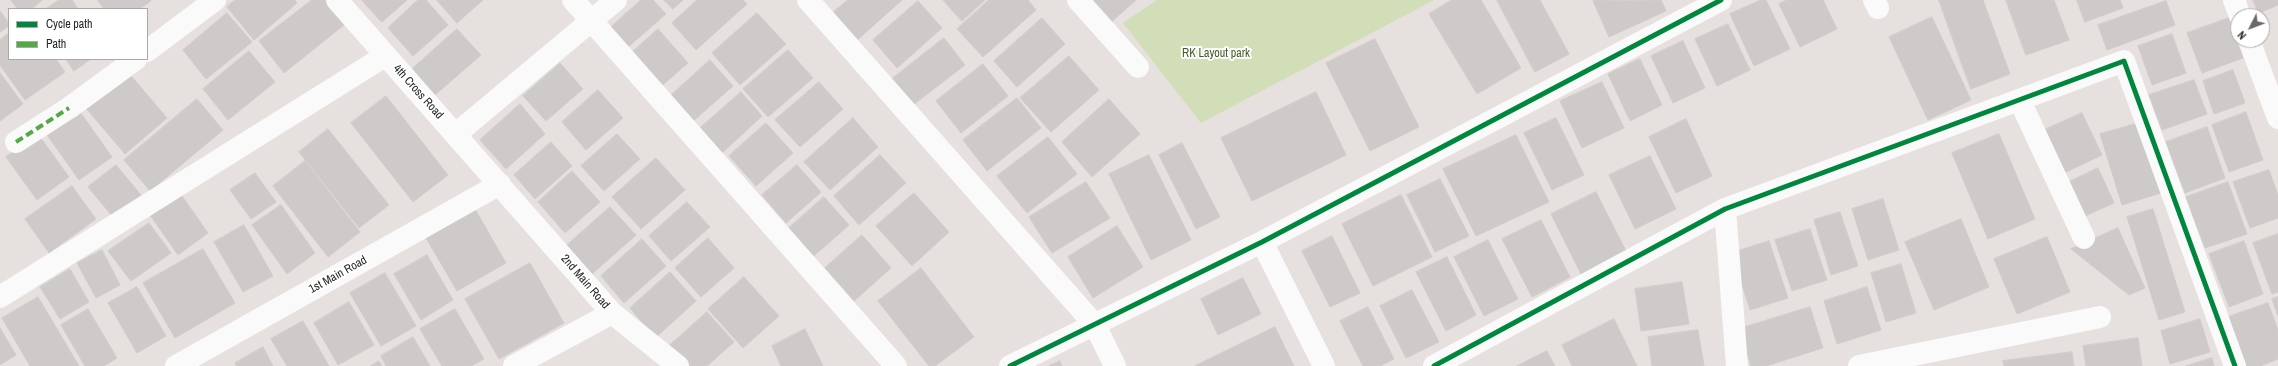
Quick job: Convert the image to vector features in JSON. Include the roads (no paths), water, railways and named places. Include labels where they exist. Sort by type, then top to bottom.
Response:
[{"type":"street","points":[[148,50],[215,0]]},
{"type":"street","name":"4th Cross Road","points":[[337,0],[385,56],[500,184]]},
{"type":"street","points":[[573,0],[896,366]]},
{"type":"street","points":[[456,134],[616,0]]},
{"type":"street","points":[[808,0],[1095,325],[1115,366]]},
{"type":"street","points":[[1078,0],[1138,67]]},
{"type":"street","points":[[1010,366],[1262,242],[1721,0]]},
{"type":"street","points":[[2252,48],[2278,118]]},
{"type":"street","points":[[0,298],[385,56]]},
{"type":"street","points":[[16,142],[69,108],[135,60]]},
{"type":"street","points":[[1434,366],[1725,209],[2020,101],[2124,61],[2235,366]]},
{"type":"street","points":[[2020,101],[2084,238]]},
{"type":"street","name":"2nd Main Road","points":[[500,184],[612,313],[514,366]]},
{"type":"street","name":"1st Main Road","points":[[176,366],[500,184]]},
{"type":"street","points":[[1725,209],[1737,366]]},
{"type":"street","points":[[1262,242],[1324,366]]},
{"type":"street","points":[[612,313],[678,366]]},
{"type":"street","points":[[1859,366],[2100,318]]},
{"type":"park label","name":"RK Layout park","points":[[1216,54]]}]
